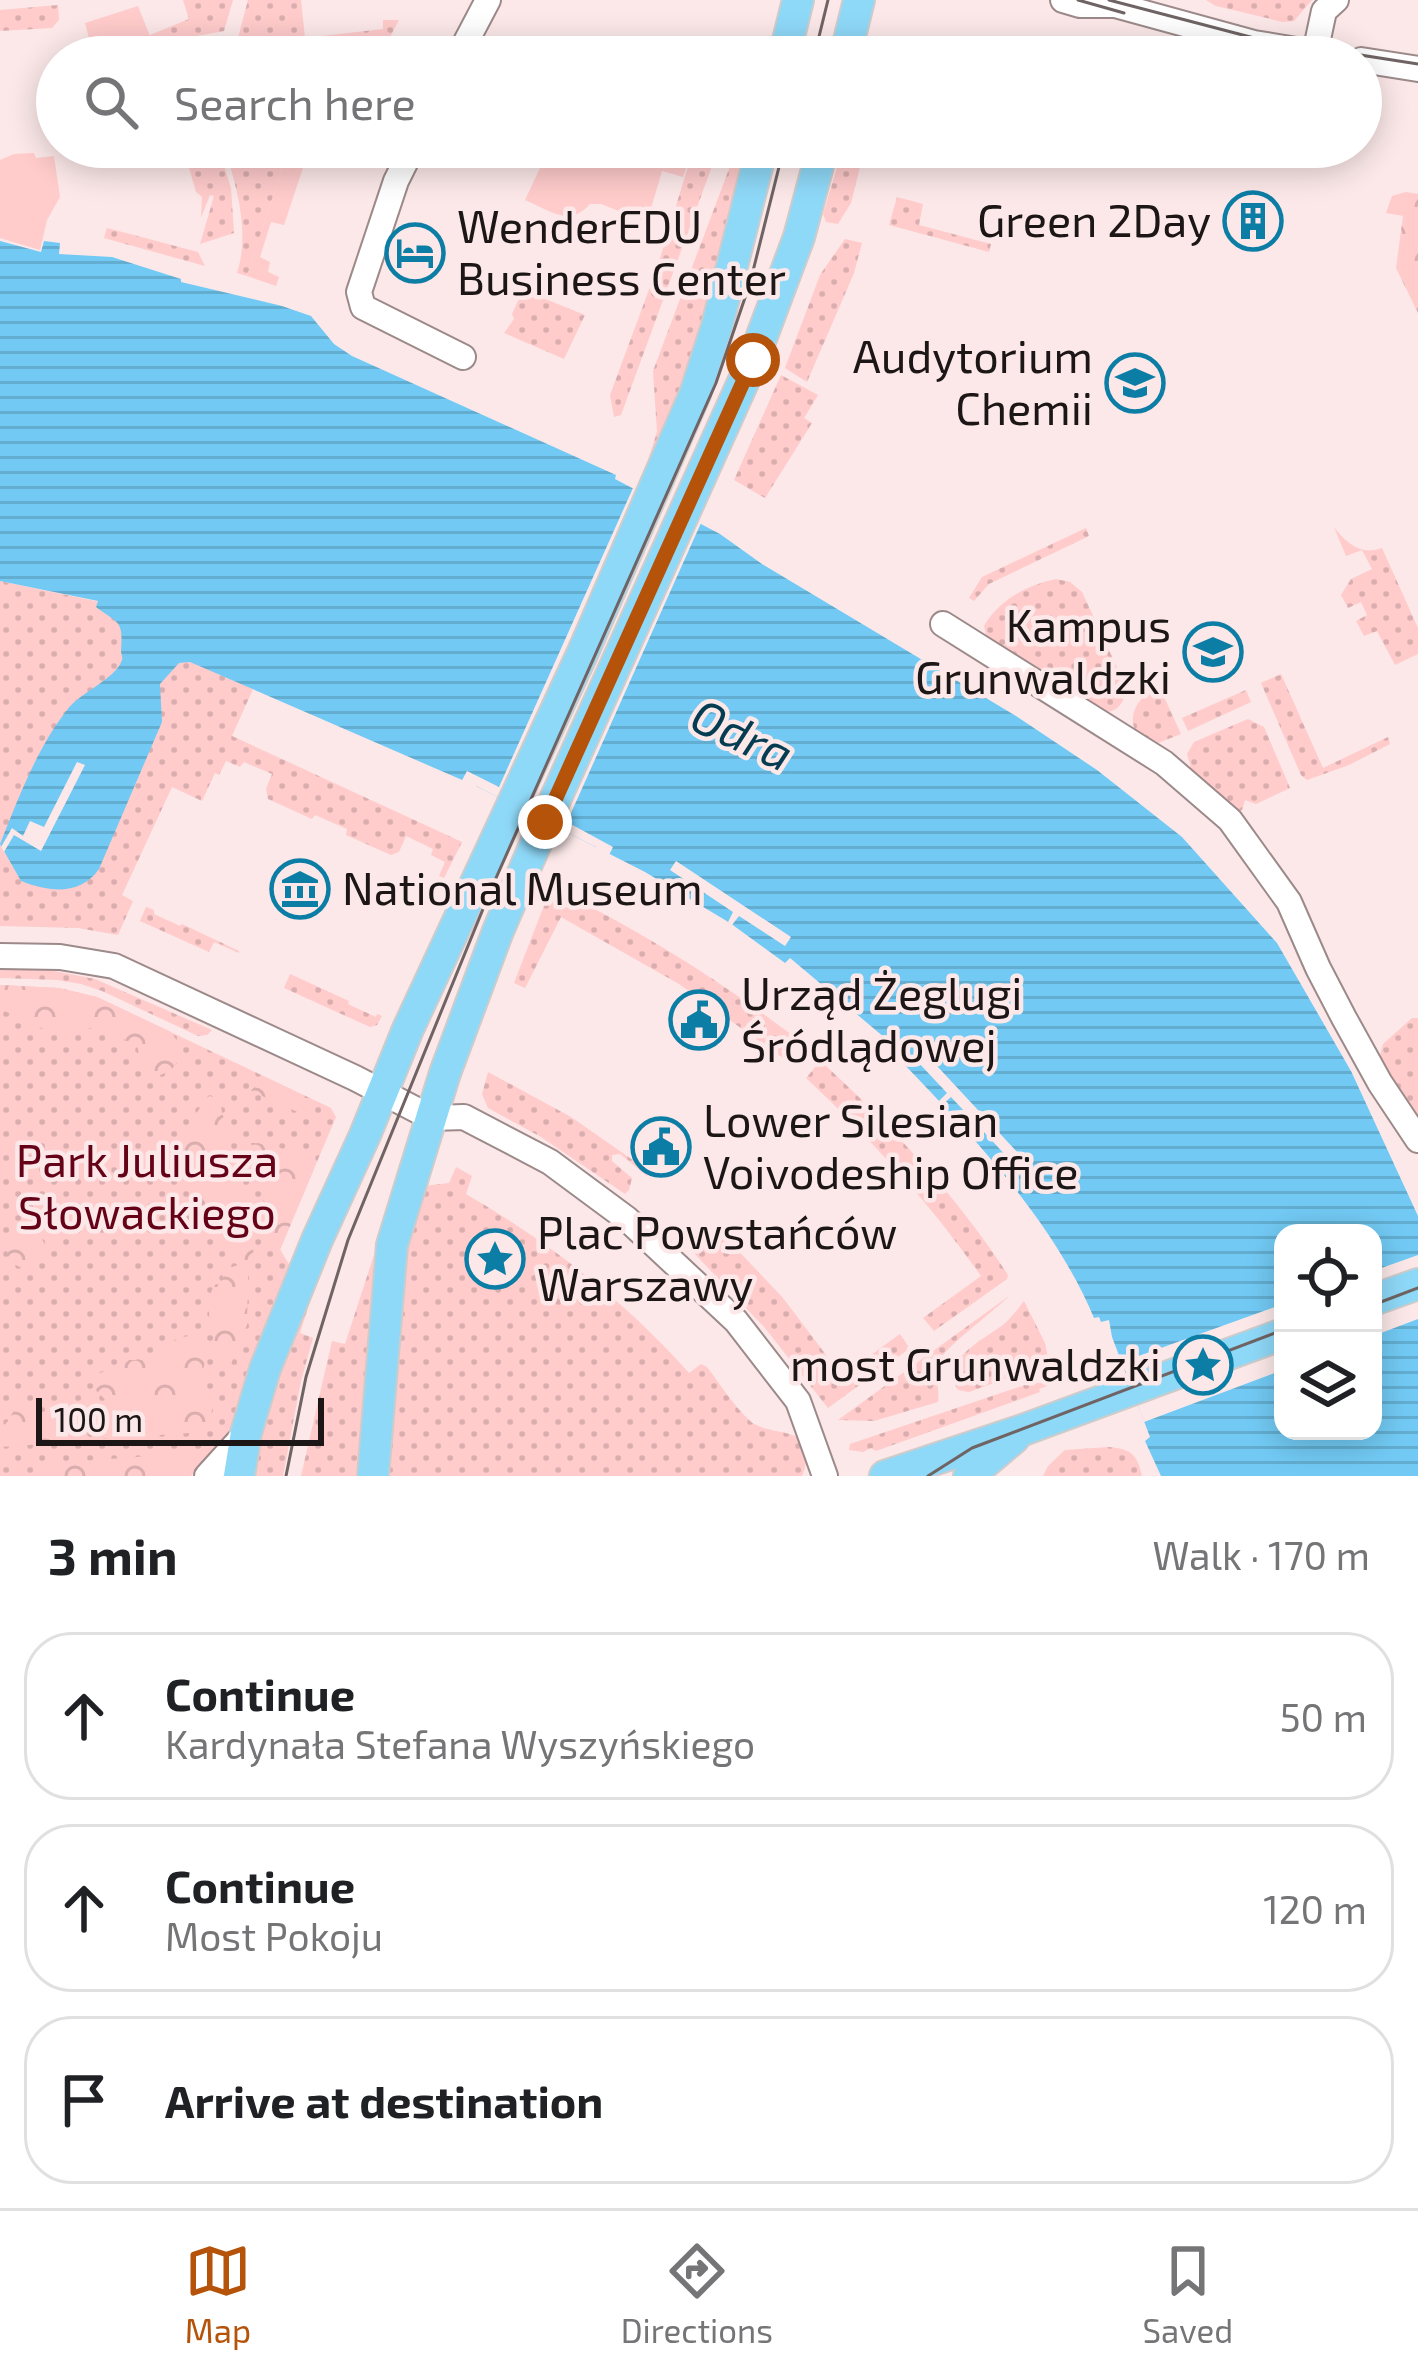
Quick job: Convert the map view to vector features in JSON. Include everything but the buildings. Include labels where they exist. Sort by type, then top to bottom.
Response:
[{"type":"main road","points":[[789,36],[798,0]]},
{"type":"main road","points":[[850,36],[859,0]]},
{"type":"main road","points":[[239,1476],[246,1433],[277,1336],[705,364],[757,168]]},
{"type":"main road","points":[[373,1476],[392,1245],[445,1073],[492,946],[753,360],[799,237],[817,168]]},
{"type":"main road","points":[[1382,1297],[1418,1283]]},
{"type":"main road","points":[[885,1476],[1274,1337]]},
{"type":"main road","points":[[969,1476],[1023,1430]]},
{"type":"street","points":[[469,36],[488,0]]},
{"type":"street","points":[[1063,0],[1080,5],[1126,4],[1231,36]]},
{"type":"street","points":[[1326,36],[1324,10],[1336,0]]},
{"type":"street","points":[[1382,63],[1418,69]]},
{"type":"street","points":[[404,168],[359,301],[463,357]]},
{"type":"street","points":[[943,624],[1164,763],[1230,820],[1288,902],[1344,1018],[1418,1140]]},
{"type":"street","points":[[0,956],[60,957],[114,966],[432,1118],[464,1117],[550,1162],[627,1219],[736,1321],[798,1401],[825,1476]]},
{"type":"street","points":[[207,1476],[246,1433]]},
{"type":"green space","points":[[183,0],[233,0],[224,31],[150,36],[189,19]]},
{"type":"green space","points":[[248,0],[301,0],[305,36],[239,36]]},
{"type":"green space","points":[[1206,0],[1312,0],[1294,21],[1283,22]]},
{"type":"green space","points":[[58,5],[59,20],[52,28],[0,31],[0,10]]},
{"type":"green space","points":[[138,6],[150,36],[88,36],[85,23]]},
{"type":"green space","points":[[383,20],[399,20],[391,36],[322,36],[383,29]]},
{"type":"green space","points":[[34,153],[36,168],[56,168],[60,197],[47,220],[40,250],[0,238],[0,160]]},
{"type":"green space","points":[[189,168],[225,168],[234,233],[200,244],[214,196],[210,195],[201,218],[202,197]]},
{"type":"green space","points":[[230,168],[282,168],[247,276],[237,273],[242,226]]},
{"type":"green space","points":[[282,168],[303,168],[284,225],[271,222],[260,257],[270,262],[268,272],[279,277],[276,286],[247,276]]},
{"type":"green space","points":[[540,168],[686,168],[683,177],[662,171],[647,222],[601,204],[590,204],[567,216],[525,200]]},
{"type":"green space","points":[[688,168],[711,168],[621,415],[614,417],[610,395]]},
{"type":"green space","points":[[739,168],[728,224],[705,311],[651,468],[648,460],[657,432],[653,371],[729,169]]},
{"type":"green space","points":[[837,168],[860,168],[851,203],[838,224],[826,222],[823,214]]},
{"type":"green space","points":[[1418,194],[1418,313],[1396,268],[1403,216],[1386,213],[1392,196]]},
{"type":"green space","points":[[897,197],[923,204],[919,225],[991,244],[989,252],[889,225]]},
{"type":"green space","points":[[107,228],[198,252],[205,266],[104,238]]},
{"type":"green space","points":[[845,239],[862,243],[807,382],[785,368],[820,275]]},
{"type":"green space","points":[[523,290],[585,315],[564,359],[504,333]]},
{"type":"green space","points":[[781,375],[818,395],[804,418],[812,423],[765,498],[734,480]]},
{"type":"green space","points":[[1334,527],[1355,546],[1382,548],[1418,628],[1418,654],[1395,665],[1377,631],[1364,636],[1356,621],[1367,615],[1361,602],[1348,608],[1341,595],[1351,579],[1372,569],[1362,550],[1346,556]]},
{"type":"green space","points":[[1086,528],[1089,536],[989,584],[974,601],[969,598],[982,577]]},
{"type":"green space","points":[[1056,579],[1082,592],[1127,689],[1113,710],[1104,712],[987,638],[984,626],[1006,601]]},
{"type":"green space","points":[[0,581],[100,602],[189,661],[253,689],[232,736],[462,842],[444,878],[439,876],[445,862],[431,855],[433,849],[406,836],[399,852],[391,855],[346,835],[347,829],[268,799],[272,774],[244,762],[240,767],[226,761],[202,801],[172,787],[122,895],[133,901],[118,935],[78,928],[0,926]]},
{"type":"green space","points":[[1281,674],[1323,768],[1388,737],[1390,744],[1307,780],[1261,683]]},
{"type":"green space","points":[[1159,686],[1181,734],[1158,743],[1136,732],[1133,718],[1141,700]]},
{"type":"green space","points":[[1246,690],[1251,702],[1188,731],[1182,718]]},
{"type":"green space","points":[[1248,719],[1264,727],[1290,788],[1256,804],[1245,800],[1236,813],[1192,771],[1187,754],[1194,742]]},
{"type":"green space","points":[[550,890],[620,922],[680,958],[796,1038],[795,1044],[783,1058],[679,984],[561,917],[525,988],[514,983]]},
{"type":"green space","points":[[146,907],[239,953],[214,942],[209,952],[140,921]]},
{"type":"green space","points":[[0,969],[44,969],[95,979],[212,1030],[198,1036],[102,991],[57,980],[0,978]]},
{"type":"green space","points":[[290,974],[382,1016],[370,1027],[284,988]]},
{"type":"green space","name":"Park Juliusza Słowackiego","points":[[0,985],[59,988],[97,997],[331,1108],[336,1117],[280,1249],[290,1266],[284,1289],[234,1425],[191,1476],[0,1476]]},
{"type":"green space","points":[[0,985],[59,988],[97,997],[171,1032],[180,1045],[179,1060],[171,1070],[144,1083],[137,1044],[91,1028],[48,1031],[0,1009]]},
{"type":"green space","points":[[1418,1018],[1418,1121],[1380,1055],[1383,1044]]},
{"type":"green space","points":[[823,1063],[922,1163],[1008,1275],[934,1331],[923,1318],[981,1276],[899,1172],[806,1078]]},
{"type":"green space","points":[[488,1072],[571,1117],[650,1172],[647,1176],[620,1154],[612,1155],[612,1161],[632,1178],[625,1194],[541,1137],[488,1108],[482,1094]]},
{"type":"green space","points":[[263,1076],[311,1099],[304,1115],[251,1091]]},
{"type":"green space","points":[[210,1096],[219,1099],[254,1248],[247,1325],[229,1369],[214,1339],[209,1306],[214,1285],[222,1283],[223,1270],[244,1260],[166,1163]]},
{"type":"green space","points":[[251,1143],[285,1150],[314,1169],[275,1254]]},
{"type":"green space","points":[[456,1167],[472,1176],[466,1194],[585,1274],[689,1373],[701,1364],[707,1367],[749,1420],[800,1439],[807,1458],[802,1476],[383,1476],[403,1259],[424,1186],[449,1183]]},
{"type":"green space","points":[[716,1227],[783,1298],[842,1376],[900,1334],[906,1351],[828,1408],[765,1328],[692,1251]]},
{"type":"green space","points":[[26,1230],[40,1235],[45,1249],[40,1263],[26,1268],[12,1263],[7,1249],[12,1235]]},
{"type":"green space","points":[[374,1255],[362,1476],[301,1476],[332,1341],[345,1344]]},
{"type":"green space","points":[[322,1264],[300,1333],[313,1338],[283,1476],[254,1476],[265,1408]]},
{"type":"green space","points":[[1009,1296],[941,1357],[938,1402],[874,1421],[838,1420]]},
{"type":"green space","points":[[1024,1301],[1045,1343],[1049,1363],[969,1392],[958,1390],[954,1369],[959,1360]]},
{"type":"green space","points":[[189,1336],[202,1343],[207,1353],[202,1374],[213,1408],[203,1432],[103,1439],[98,1423],[109,1406],[95,1388],[97,1374],[150,1353],[163,1357],[176,1338]]},
{"type":"green space","points":[[1060,1381],[876,1451],[849,1450],[850,1444],[1028,1384]]},
{"type":"green space","points":[[64,1403],[76,1407],[86,1441],[0,1447],[0,1433],[18,1404],[43,1412]]},
{"type":"green space","points":[[1109,1447],[1132,1454],[1142,1476],[1043,1476],[1065,1450]]},
{"type":"green space","points":[[189,1453],[191,1457],[175,1476],[43,1476],[31,1465]]},
{"type":"water","name":"Odra","points":[[0,241],[41,252],[44,241],[60,243],[59,254],[112,257],[181,282],[311,316],[334,344],[352,356],[616,475],[615,479],[720,534],[1016,716],[1097,770],[1182,837],[1277,943],[1351,1071],[1418,1216],[1418,1476],[1161,1476],[1145,1441],[1150,1437],[1109,1320],[1094,1318],[1034,1214],[901,1061],[905,1056],[790,958],[785,963],[645,872],[476,786],[190,662],[179,663],[160,684],[162,722],[99,869],[73,888],[42,888],[21,881],[0,844],[37,757],[67,710],[105,680],[122,659],[120,628],[96,607],[98,601],[0,581]]},
{"type":"pier","points":[[633,488],[701,523],[567,822],[613,847],[607,859],[594,853],[596,847],[476,786],[473,791],[459,786],[467,771],[499,787]]},
{"type":"pier","points":[[77,762],[85,765],[41,851],[14,835],[4,852],[1,847],[12,828],[23,836],[30,821],[44,827]]},
{"type":"pier","points":[[676,861],[791,937],[785,946],[739,916],[732,925],[728,922],[733,912],[670,870]]},
{"type":"pier","points":[[924,1052],[1019,1154],[1011,1161],[951,1097],[943,1104],[939,1101],[947,1093],[916,1060]]},
{"type":"pier","points":[[1418,1255],[1418,1319],[1382,1333],[1382,1332],[1382,1268]]},
{"type":"pier","name":"most Grunwaldzki","points":[[1274,1307],[1274,1373],[1144,1422],[1122,1362]]},
{"type":"tram line","points":[[819,36],[828,0]]},
{"type":"tram line","points":[[1078,0],[1124,13]]},
{"type":"tram line","points":[[1109,0],[1247,36]]},
{"type":"tram line","points":[[1382,58],[1418,64]]},
{"type":"tram line","points":[[286,1476],[306,1377],[348,1240],[492,887],[716,383],[750,283],[779,168]]},
{"type":"tram line","points":[[1382,1302],[1418,1288]]},
{"type":"tram line","points":[[928,1476],[972,1448],[1278,1332]]},
{"type":"place","name":"Green 2Day","points":[[1253,221]]},
{"type":"place","name":"WenderEDU Business Center","points":[[415,253]]},
{"type":"place","name":"Audytorium Chemii","points":[[1135,383]]},
{"type":"place","name":"Kampus Grunwaldzki","points":[[1213,652]]},
{"type":"place","name":"National Museum","points":[[300,889]]},
{"type":"place","name":"Urząd Żeglugi Śródlądowej","points":[[699,1020]]},
{"type":"place","name":"Lower Silesian Voivodeship Office","points":[[661,1147]]},
{"type":"place","name":"Plac Powstańców Warszawy","points":[[495,1259]]},
{"type":"place","name":"most Grunwaldzki","points":[[1203,1365]]},
{"type":"route","points":[[545,822],[753,360]]}]
